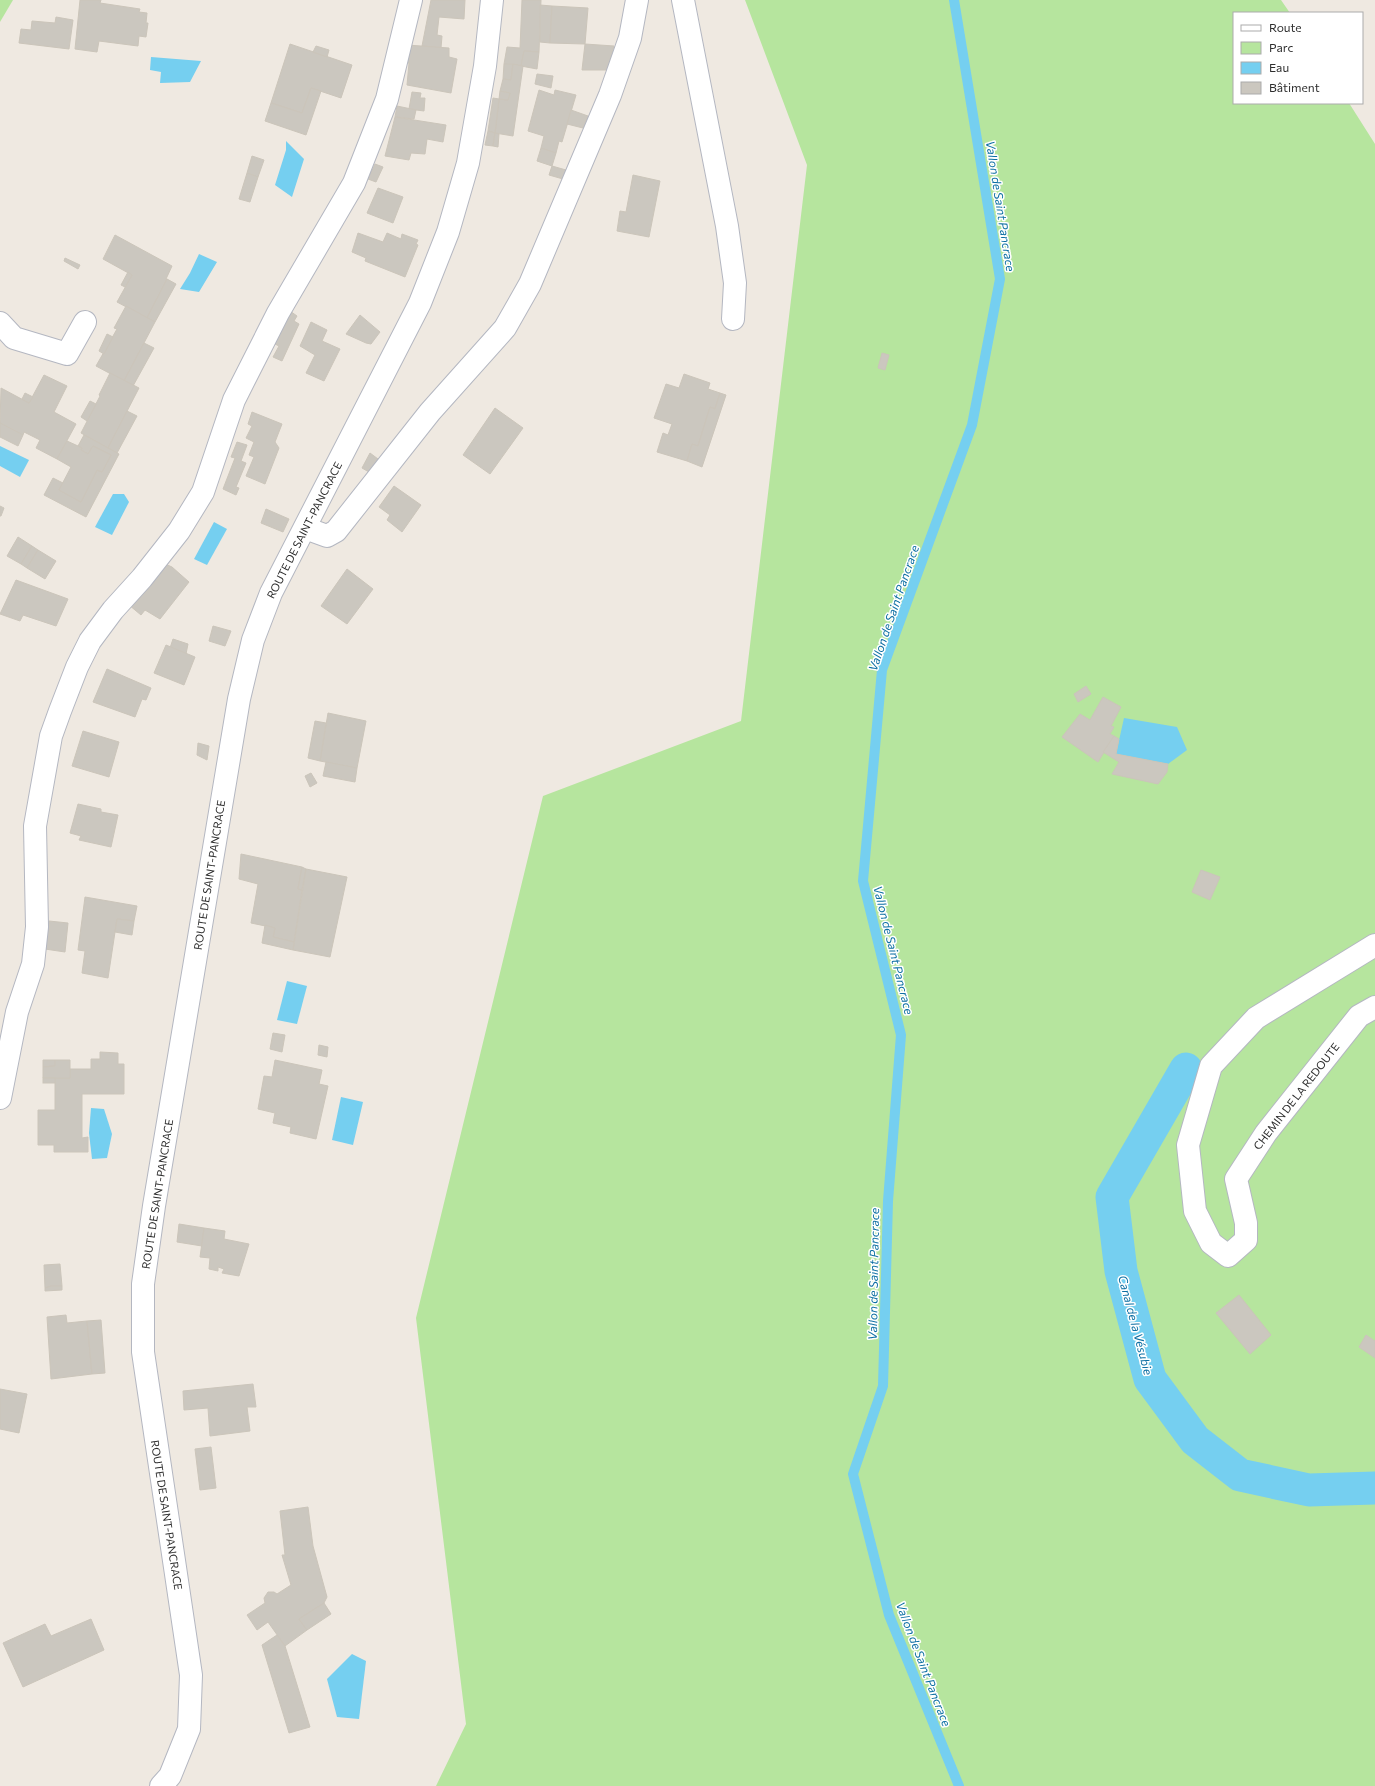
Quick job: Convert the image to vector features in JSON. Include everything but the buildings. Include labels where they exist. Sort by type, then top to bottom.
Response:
[{"type":"street","points":[[0,1098],[17,1012],[33,964],[37,927],[36,826],[51,736],[60,711],[77,668],[90,641],[113,610],[142,578],[179,531],[203,492],[234,400],[278,313],[354,183],[386,99],[411,0]]},
{"type":"street","name":"ROUTE DE SAINT-PANCRACE","points":[[161,1786],[170,1776],[189,1729],[191,1675],[142,1352],[144,1284],[154,1206],[238,699],[254,640],[271,593],[420,302],[448,232],[468,163],[485,66],[492,0]]},
{"type":"street","points":[[305,528],[327,536],[336,531],[430,412],[505,328],[530,284],[610,95],[630,38],[637,0]]},
{"type":"street","points":[[683,0],[727,226],[735,283],[733,319]]},
{"type":"street","points":[[0,323],[14,338],[67,354],[85,322]]},
{"type":"street","name":"CHEMIN DE LA REDOUTE","points":[[1375,945],[1256,1018],[1211,1066],[1188,1145],[1195,1211],[1211,1242],[1228,1256],[1246,1240],[1246,1223],[1236,1179],[1266,1133],[1359,1016],[1375,1007]]},
{"type":"green space","points":[[0,0],[13,0],[0,22]]},
{"type":"green space","points":[[745,0],[1281,0],[1289,12],[1233,12],[1233,104],[1350,104],[1375,144],[1375,1786],[436,1786],[466,1724],[416,1318],[543,796],[741,721],[807,165]]},
{"type":"water","points":[[151,57],[201,61],[190,82],[160,83],[161,72],[150,70]]},
{"type":"water","points":[[286,141],[304,159],[292,197],[275,185],[286,150]]},
{"type":"water","points":[[199,254],[217,262],[199,292],[180,289],[190,273]]},
{"type":"water","points":[[0,446],[29,460],[20,477],[0,466]]},
{"type":"water","points":[[113,494],[124,494],[129,502],[112,535],[95,527]]},
{"type":"water","points":[[214,522],[227,529],[207,565],[194,559]]},
{"type":"water","points":[[1124,718],[1177,727],[1187,750],[1168,764],[1116,754]]},
{"type":"water","points":[[287,981],[307,986],[297,1024],[277,1020]]},
{"type":"water","points":[[341,1097],[363,1102],[353,1145],[332,1140]]},
{"type":"water","points":[[91,1108],[104,1109],[112,1134],[107,1158],[92,1159],[89,1133]]},
{"type":"water","points":[[352,1654],[366,1661],[359,1719],[337,1717],[327,1679]]},
{"type":"waterway","name":"Vallon de Saint Pancrace","points":[[954,0],[1000,279],[972,425],[882,670],[863,881],[901,1035],[888,1201],[883,1386],[853,1474],[889,1615],[959,1786]]},
{"type":"waterway","name":"Canal de la Vésubie","points":[[1186,1069],[1112,1197],[1121,1271],[1150,1379],[1195,1440],[1240,1475],[1309,1490],[1375,1488]]}]
